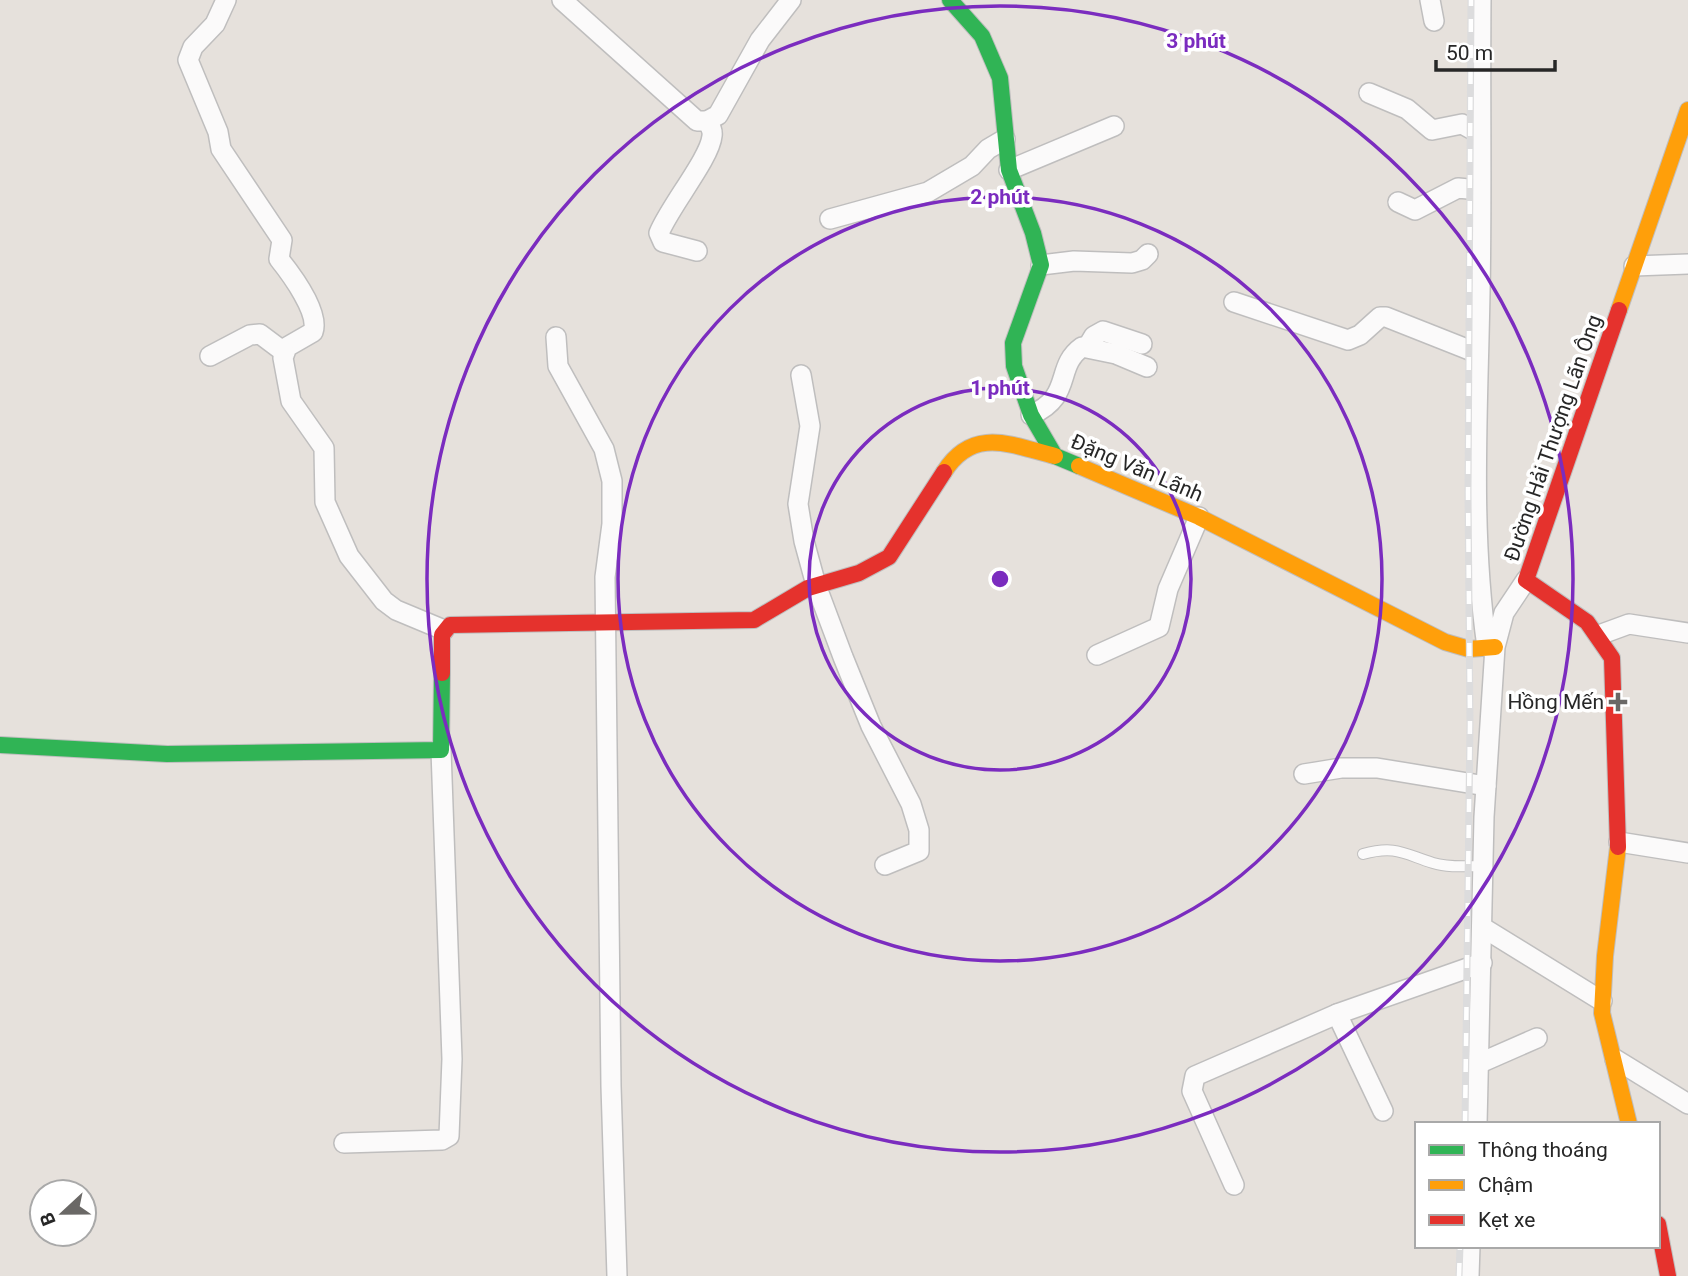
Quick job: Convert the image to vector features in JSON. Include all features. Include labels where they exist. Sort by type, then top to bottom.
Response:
[{"type":"street","points":[[226,0],[215,24],[193,47],[188,60],[218,132],[221,149],[282,240],[279,259],[296,281],[314,320],[313,332],[291,343],[284,352]]},
{"type":"street","points":[[562,0],[697,121],[707,121],[718,116],[760,40],[790,0]]},
{"type":"street","points":[[950,0],[982,36],[992,53],[1000,78],[1009,170],[1033,233],[1041,265],[1074,261],[1132,263],[1142,260],[1148,254]]},
{"type":"street","points":[[1430,0],[1434,21]]},
{"type":"street","points":[[1477,1122],[1491,647],[1476,559],[1481,0]]},
{"type":"street","points":[[1368,93],[1407,109],[1432,130],[1462,124],[1479,134]]},
{"type":"street","name":"Đường Hải Thượng Lãn Ông","points":[[1629,1122],[1602,1001],[1619,842],[1612,658],[1599,635],[1587,622],[1527,580],[1688,110]]},
{"type":"street","points":[[696,251],[663,243],[659,233],[681,190],[709,150],[713,133],[707,121]]},
{"type":"street","points":[[1009,170],[1114,126]]},
{"type":"street","points":[[830,219],[928,191],[972,166],[988,149],[1005,139]]},
{"type":"street","points":[[1398,202],[1415,210],[1458,188],[1479,190]]},
{"type":"street","points":[[1634,266],[1688,264]]},
{"type":"street","name":"Đặng Văn Lãnh","points":[[1041,265],[1013,343],[1013,355],[1018,382],[1031,415],[1055,456],[1199,517],[1445,642],[1469,649],[1491,647]]},
{"type":"street","points":[[1234,302],[1348,340],[1360,335],[1380,317],[1386,317],[1477,353]]},
{"type":"street","points":[[1031,415],[1055,400],[1074,352],[1088,346],[1094,336],[1103,331],[1142,344]]},
{"type":"street","points":[[210,356],[250,335],[260,334],[284,352],[291,401],[324,448],[325,502],[349,556],[384,601],[396,610],[444,630],[459,623],[670,619],[748,621],[762,617],[816,585],[859,573],[889,557],[950,463],[972,443],[986,440],[1055,456]]},
{"type":"street","points":[[556,337],[558,366],[604,449],[612,481],[613,511],[605,577],[611,1086],[617,1276]]},
{"type":"street","points":[[1088,346],[1147,367]]},
{"type":"street","points":[[801,375],[810,426],[806,469],[797,504],[816,585],[872,726],[917,822],[919,851],[885,865]]},
{"type":"street","points":[[1097,656],[1159,627],[1168,589],[1199,517]]},
{"type":"street","points":[[1491,647],[1504,613],[1527,580]]},
{"type":"street","points":[[1599,635],[1629,624],[1688,633]]},
{"type":"street","points":[[344,1143],[442,1140],[449,1136],[452,1059],[441,750],[444,630]]},
{"type":"street","points":[[0,745],[167,754],[441,750]]},
{"type":"street","points":[[1304,774],[1367,767],[1486,786]]},
{"type":"street","points":[[1619,842],[1688,853]]},
{"type":"street","points":[[1482,927],[1602,1001]]},
{"type":"street","points":[[1234,1185],[1192,1091],[1192,1079],[1219,1063],[1337,1014],[1482,963]]},
{"type":"street","points":[[1337,1014],[1383,1111]]},
{"type":"street","points":[[1480,1063],[1537,1038]]},
{"type":"street","points":[[1615,1059],[1688,1104]]},
{"type":"street","points":[[1660,1234],[1668,1276]]},
{"type":"street","points":[[1469,1276],[1470,1248]]},
{"type":"lane","points":[[1363,854],[1382,849],[1398,850],[1433,863],[1483,866]]},
{"type":"railway","points":[[1465,1122],[1470,724],[1468,493],[1471,0]]},
{"type":"railway","points":[[1459,1276],[1460,1248]]},
{"type":"traffic: fast","points":[[950,0],[982,36],[1000,78],[1009,170],[1033,233],[1041,265],[1013,343],[1014,366],[1031,415],[1055,456],[1079,466]]},
{"type":"traffic: fast","points":[[0,745],[167,754],[441,750],[442,673]]},
{"type":"traffic: slow","points":[[1619,310],[1688,110]]},
{"type":"traffic: slow","points":[[944,472],[955,458],[980,444],[1008,444],[1055,456]]},
{"type":"traffic: slow","points":[[1079,466],[1199,517],[1445,642],[1469,649],[1495,647]]},
{"type":"traffic: slow","points":[[1618,847],[1605,956],[1602,1013],[1629,1122]]},
{"type":"traffic: jam","points":[[1618,847],[1612,658],[1587,622],[1526,580],[1619,310]]},
{"type":"traffic: jam","points":[[442,673],[442,635],[450,625],[754,620],[808,588],[859,573],[889,557],[944,472]]},
{"type":"traffic: jam","points":[[1660,1234],[1668,1276]]},
{"type":"place","name":"Hồng Mến","points":[[1618,702]]}]
